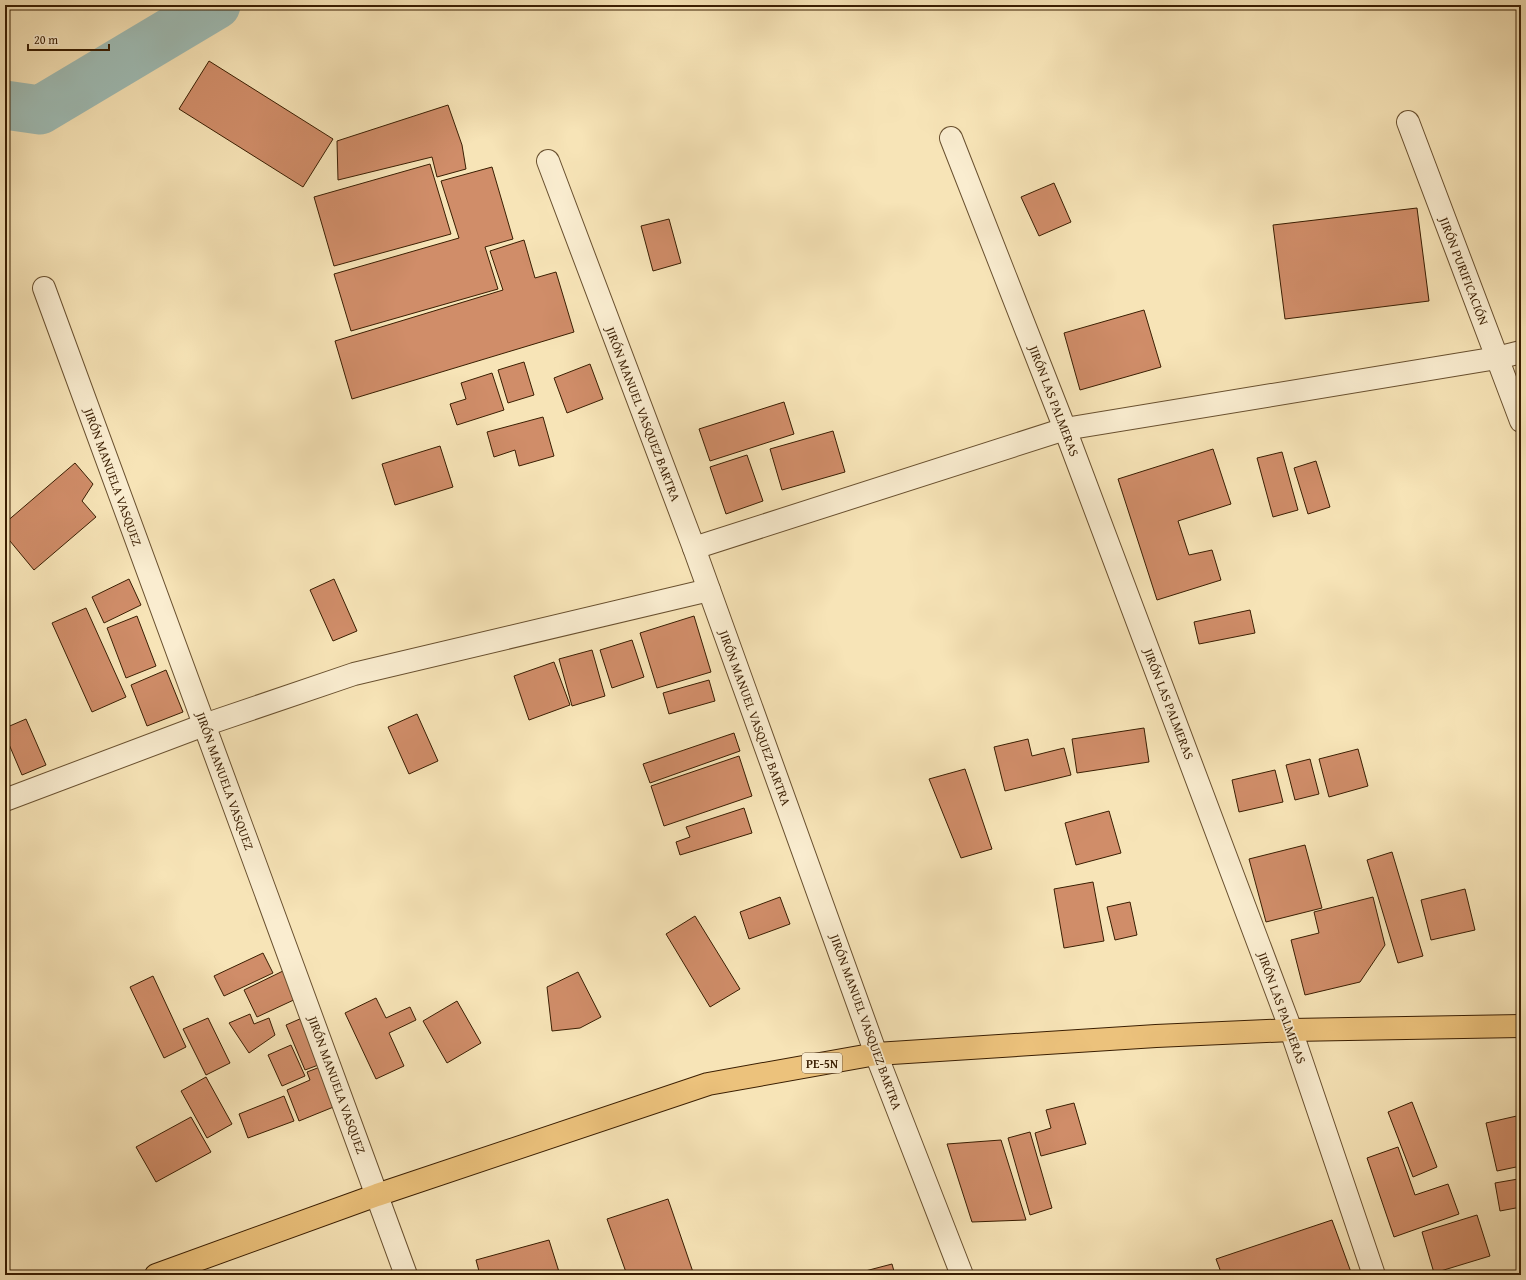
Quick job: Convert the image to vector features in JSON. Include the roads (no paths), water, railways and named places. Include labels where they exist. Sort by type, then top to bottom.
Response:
[{"type":"highway","name":"PE-5N","points":[[156,1275],[377,1195],[708,1084],[876,1054],[1156,1036],[1291,1030],[1521,1026]]},
{"type":"street","name":"JIRÓN PURIFICACIÓN","points":[[1408,122],[1521,421]]},
{"type":"street","name":"JIRÓN LAS PALMERAS","points":[[951,138],[1065,429],[1291,1030],[1374,1275]]},
{"type":"street","name":"JIRÓN MANUEL VASQUEZ BARTRA","points":[[548,161],[694,548],[876,1054],[962,1275]]},
{"type":"street","name":"JIRÓN MANUELA VASQUEZ","points":[[44,288],[406,1275]]},
{"type":"street","points":[[694,548],[1065,429],[1497,358],[1521,352]]},
{"type":"street","points":[[5,800],[204,725],[354,674],[709,590]]},
{"type":"waterway","points":[[5,105],[40,110],[216,5]]}]
